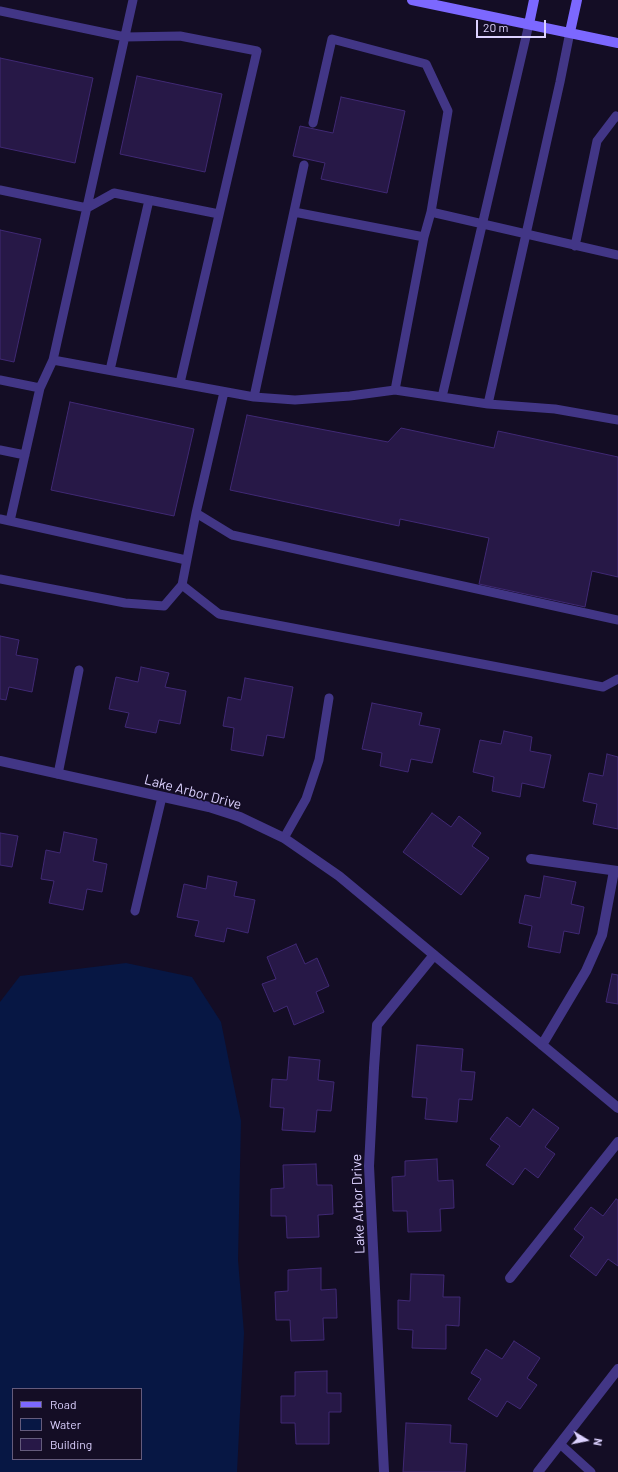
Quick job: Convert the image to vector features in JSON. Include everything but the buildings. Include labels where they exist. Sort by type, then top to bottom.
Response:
[{"type":"main road","points":[[412,0],[618,42]]},
{"type":"main road","points":[[528,24],[534,0]]},
{"type":"main road","points":[[570,32],[577,0]]},
{"type":"street","name":"Lake Arbor Drive","points":[[0,762],[209,807],[240,818],[284,838],[339,876],[618,1108]]},
{"type":"street","points":[[531,859],[616,871],[602,935],[586,971],[542,1045]]},
{"type":"street","name":"Lake Arbor Drive","points":[[384,1472],[369,1166],[377,1025],[434,955]]},
{"type":"street","points":[[510,1278],[618,1142]]},
{"type":"street","points":[[538,1472],[618,1369]]},
{"type":"lane","points":[[10,521],[40,388],[53,360],[134,0]]},
{"type":"lane","points":[[0,11],[125,37],[180,36],[257,51],[180,384]]},
{"type":"lane","points":[[442,397],[528,24]]},
{"type":"lane","points":[[488,404],[570,32]]},
{"type":"lane","points":[[313,123],[332,39],[426,64],[448,111],[431,212],[424,237],[395,390]]},
{"type":"lane","points":[[575,246],[596,141],[617,116]]},
{"type":"lane","points":[[254,397],[304,165]]},
{"type":"lane","points":[[0,190],[87,208],[114,193],[219,214]]},
{"type":"lane","points":[[110,370],[149,200]]},
{"type":"lane","points":[[294,212],[424,237]]},
{"type":"lane","points":[[431,212],[618,255]]},
{"type":"lane","points":[[53,360],[254,397],[295,400],[350,396],[395,390],[488,404],[555,409],[618,420]]},
{"type":"lane","points":[[0,380],[40,388]]},
{"type":"lane","points":[[0,579],[125,604],[164,606],[182,585],[196,512],[224,392]]},
{"type":"lane","points":[[0,450],[25,455]]},
{"type":"lane","points":[[196,512],[232,536],[618,620]]},
{"type":"lane","points":[[0,519],[186,560]]},
{"type":"lane","points":[[182,585],[219,614],[603,687],[618,679]]},
{"type":"lane","points":[[58,774],[79,670]]},
{"type":"lane","points":[[284,838],[306,799],[319,760],[329,698]]},
{"type":"lane","points":[[135,911],[162,797]]},
{"type":"lane","points":[[560,1444],[591,1472]]},
{"type":"water","points":[[126,963],[192,977],[221,1022],[241,1121],[238,1260],[244,1333],[237,1472],[0,1472],[0,1002],[20,976]]}]
